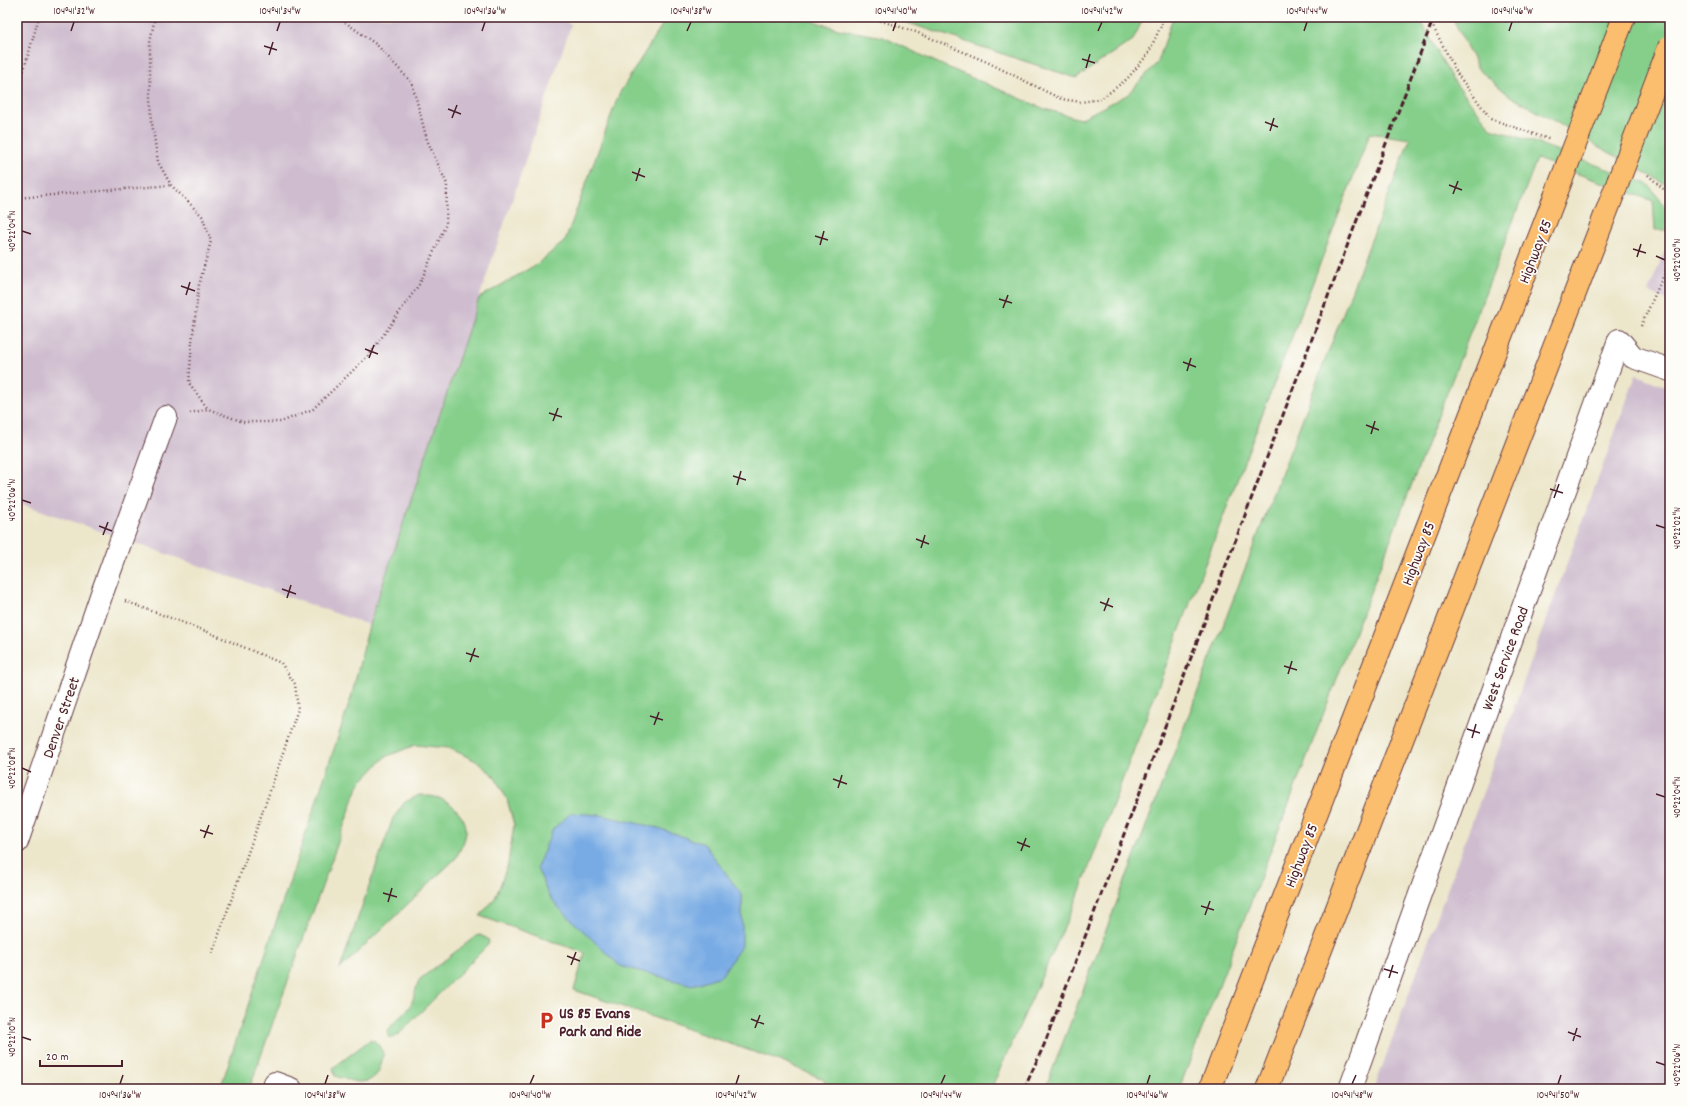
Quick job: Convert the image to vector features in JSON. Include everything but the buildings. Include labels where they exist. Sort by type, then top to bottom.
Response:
[{"type":"highway","name":"Highway 85","points":[[1210,1089],[1624,17]]},
{"type":"highway","points":[[1267,1089],[1670,46]]},
{"type":"street","name":"West Service Road","points":[[1350,1089],[1618,340],[1633,357],[1670,370]]},
{"type":"street","name":"Denver Street","points":[[17,842],[102,593],[166,417]]},
{"type":"street","points":[[274,1089],[275,1083],[291,1089]]},
{"type":"path","points":[[17,94],[39,17]]},
{"type":"path","points":[[155,17],[150,42],[152,123],[158,162],[171,185],[202,216],[211,241],[199,285],[189,383],[208,409],[244,422],[281,422],[313,409],[370,354],[420,283],[446,224],[447,184],[427,140],[412,83],[377,45],[338,17]]},
{"type":"path","points":[[869,17],[916,32],[973,56],[1061,99],[1081,102],[1101,99],[1127,79],[1148,54],[1165,17]]},
{"type":"path","points":[[1428,17],[1458,75]]},
{"type":"path","points":[[17,198],[171,185]]},
{"type":"path","points":[[102,593],[208,632],[281,663],[295,684],[298,709],[212,954]]},
{"type":"shaded area","points":[[17,17],[556,17],[571,25],[369,625],[17,502]]},
{"type":"shaded area","points":[[1670,238],[1670,301],[1648,292]]},
{"type":"shaded area","points":[[1636,375],[1670,388],[1670,1089],[1374,1089]]},
{"type":"green space","points":[[667,17],[802,17],[838,29],[883,37],[942,65],[1045,109],[1080,119],[1127,95],[1158,62],[1173,17],[1419,17],[1452,79],[1491,128],[1534,142],[1648,184],[1670,213],[1670,230],[1655,230],[1653,201],[1537,159],[1179,1089],[1045,1089],[1410,139],[1370,133],[1076,901],[991,1089],[828,1089],[823,1079],[777,1060],[574,990],[585,953],[480,916],[495,898],[500,886],[508,863],[514,825],[507,799],[494,776],[476,761],[449,748],[415,745],[385,757],[359,784],[249,1089],[220,1089],[351,698],[369,625],[479,298],[537,264],[565,241],[619,94]]},
{"type":"green space","points":[[890,17],[1144,17],[1133,40],[1076,78]]},
{"type":"green space","points":[[1452,17],[1670,17],[1670,187],[1510,96],[1478,69]]},
{"type":"green space","points":[[419,795],[437,797],[456,809],[466,826],[463,844],[456,858],[340,969],[393,818],[405,802]]},
{"type":"green space","points":[[480,935],[488,939],[488,945],[401,1032],[394,1038],[389,1037],[387,1033],[389,1029],[407,1010],[420,979],[476,936]]},
{"type":"green space","points":[[371,1039],[375,1041],[384,1052],[380,1069],[377,1074],[368,1081],[363,1082],[357,1082],[335,1076],[333,1068]]},
{"type":"water","points":[[571,813],[600,815],[658,828],[704,844],[742,895],[742,945],[721,976],[692,985],[620,966],[558,907],[548,894],[537,867],[553,829]]},
{"type":"railway","points":[[1024,1089],[1044,1045],[1434,17]]},
{"type":"place","name":"US 85 Evans Park and Ride","points":[[546,1021]]}]
